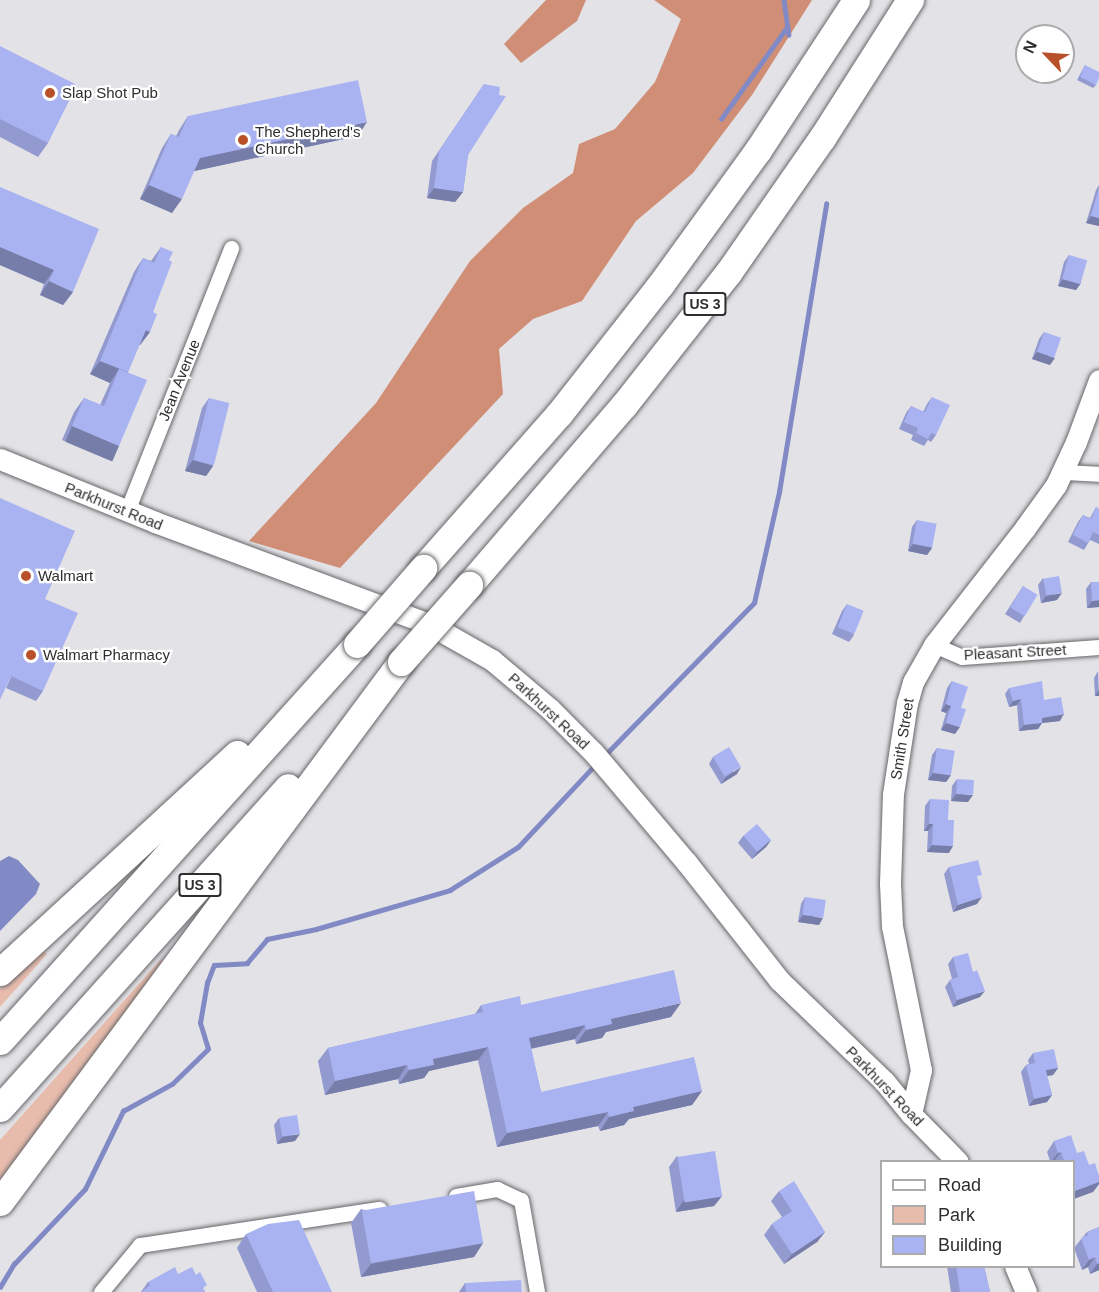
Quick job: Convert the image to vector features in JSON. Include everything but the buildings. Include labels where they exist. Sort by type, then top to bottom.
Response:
[{"type":"highway","name":"US 3","points":[[0,1041],[357,644],[559,414],[662,284],[758,150],[856,0]]},
{"type":"highway","name":"US 3","points":[[0,1107],[561,482],[701,309],[816,147],[909,0]]},
{"type":"highway","points":[[0,972],[357,644]]},
{"type":"highway","points":[[0,1202],[401,662]]},
{"type":"street","name":"Jean Avenue","points":[[127,511],[231,248]]},
{"type":"street","name":"Smith Street","points":[[911,1114],[921,1070],[892,926],[890,848],[893,794],[907,703],[917,673],[934,645],[1025,528],[1063,472],[1099,380]]},
{"type":"street","name":"Parkhurst Road","points":[[0,459],[127,511],[448,633],[479,651],[519,681],[594,753],[624,786],[779,980],[884,1081],[911,1114],[957,1160]]},
{"type":"street","points":[[1063,472],[1099,474]]},
{"type":"street","name":"Pleasant Street","points":[[934,645],[962,657],[1099,647]]},
{"type":"street","points":[[442,1198],[497,1189],[521,1200],[537,1292]]},
{"type":"street","points":[[101,1292],[140,1245],[398,1206]]},
{"type":"street","points":[[1016,1268],[1026,1292]]},
{"type":"green space","points":[[42,950],[47,954],[0,1007],[0,989]]},
{"type":"green space","points":[[161,959],[163,962],[0,1183],[0,1140]]},
{"type":"shaded area","points":[[546,0],[586,0],[577,21],[521,63],[504,44]]},
{"type":"shaded area","points":[[654,0],[812,0],[752,95],[693,173],[636,221],[582,301],[533,319],[499,349],[503,394],[340,568],[249,541],[376,403],[470,261],[523,208],[573,173],[579,144],[615,129],[655,82],[681,19]]},
{"type":"water","points":[[9,856],[18,860],[40,884],[36,894],[0,931],[0,861]]},
{"type":"waterway","points":[[784,0],[789,35]]},
{"type":"waterway","points":[[721,119],[787,27]]},
{"type":"waterway","points":[[603,757],[754,603],[779,492],[826,204]]},
{"type":"waterway","points":[[0,1287],[14,1264],[85,1189],[123,1111],[172,1084],[208,1049],[200,1023],[207,983],[214,965],[247,963],[267,939],[316,929],[450,890],[518,847],[595,765]]},
{"type":"place","name":"Slap Shot Pub","points":[[50,93]]},
{"type":"place","name":"The Shepherd's Church","points":[[243,140]]},
{"type":"place","name":"Walmart","points":[[26,576]]},
{"type":"place","name":"Walmart Pharmacy","points":[[31,655]]}]
